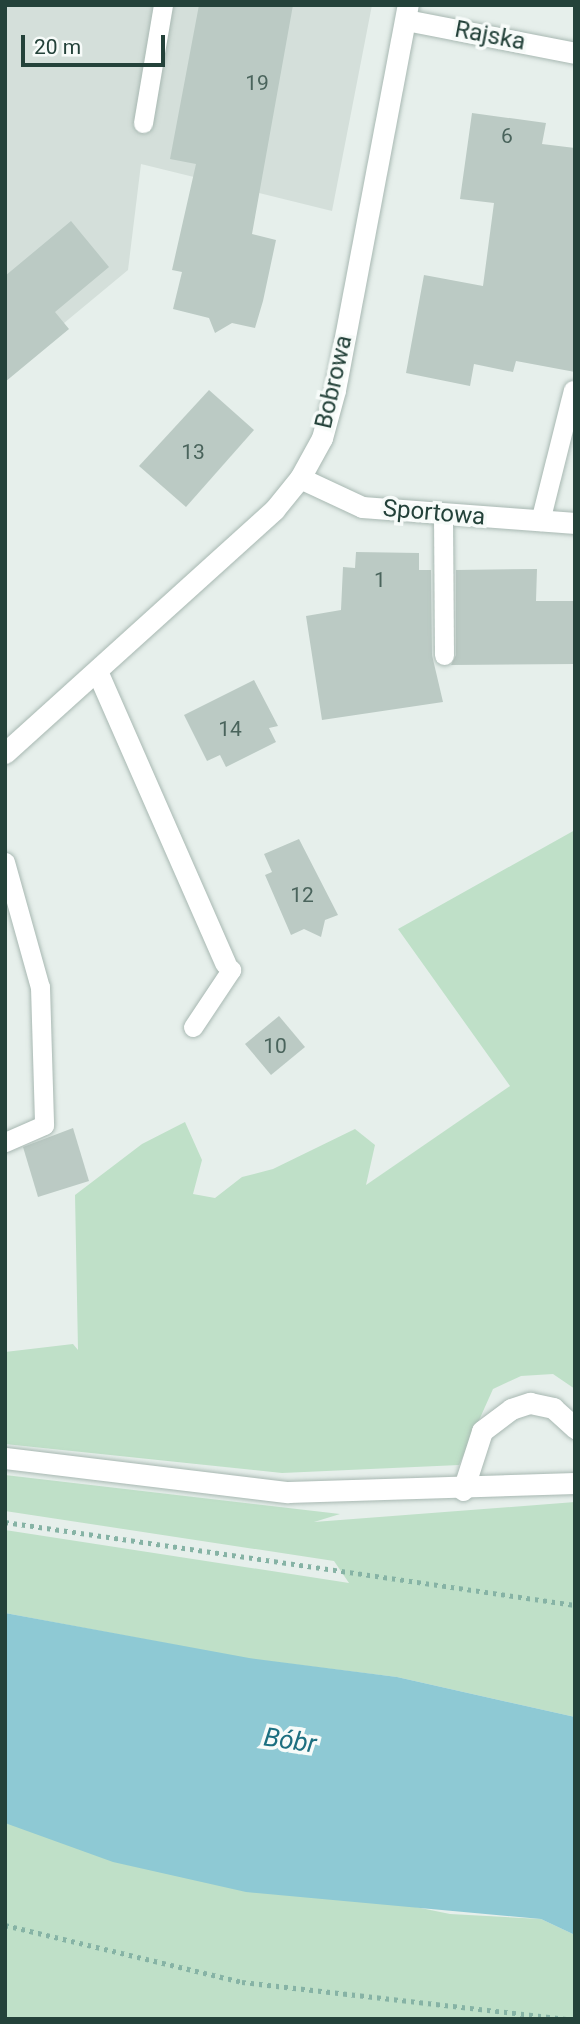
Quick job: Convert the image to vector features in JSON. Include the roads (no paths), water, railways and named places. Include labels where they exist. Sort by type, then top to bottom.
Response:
[{"type":"street","name":"Rajska","points":[[407,13],[575,53]]},
{"type":"street","name":"Bobrowa","points":[[5,753],[274,510],[300,478],[321,438],[335,390],[407,13]]},
{"type":"street","name":"Sportowa","points":[[300,478],[362,507],[575,523]]},
{"type":"street","points":[[97,671],[225,963]]},
{"type":"street","points":[[463,1490],[482,1431],[511,1409],[530,1402],[553,1408],[575,1428]]},
{"type":"street","points":[[5,1458],[288,1492],[463,1490],[575,1483]]},
{"type":"lane","points":[[143,123],[163,5]]},
{"type":"lane","points":[[540,521],[573,390]]},
{"type":"lane","points":[[443,514],[444,655]]},
{"type":"lane","points":[[5,862],[40,987],[44,1125],[5,1142]]},
{"type":"lane","points":[[194,1027],[231,970],[225,963]]},
{"type":"water","name":"Bóbr","points":[[5,1613],[249,1658],[397,1677],[575,1717],[575,1935],[541,1919],[246,1892],[113,1862],[5,1823]]}]
